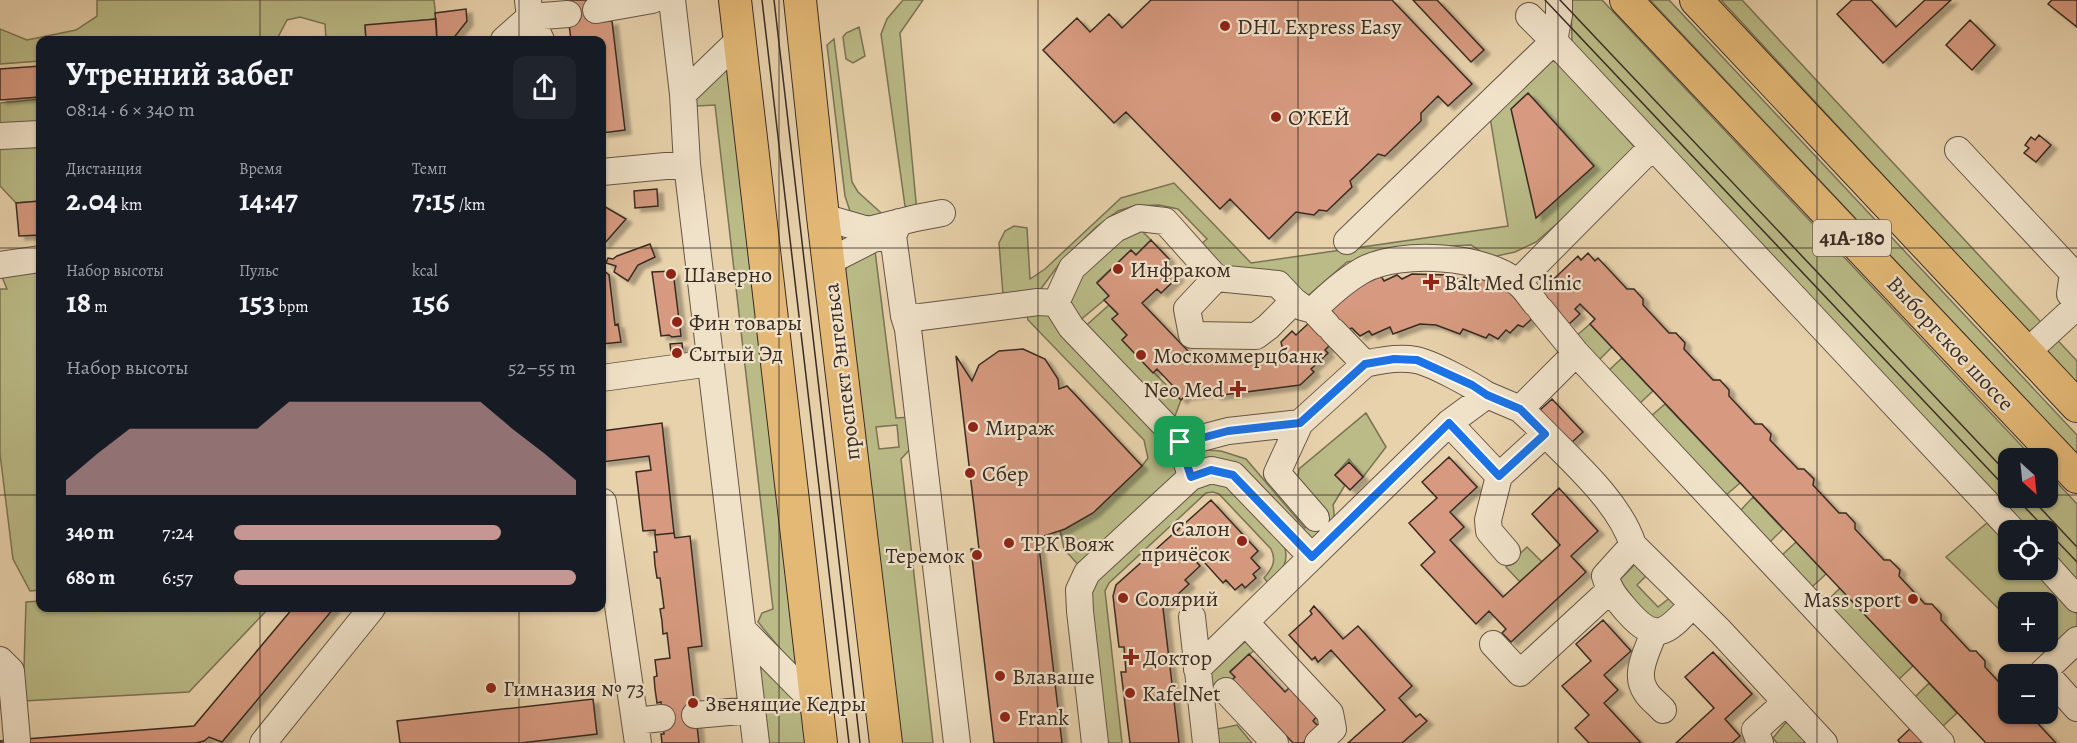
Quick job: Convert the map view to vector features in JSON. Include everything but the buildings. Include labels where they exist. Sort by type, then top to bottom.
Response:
[{"type":"main road","points":[[735,0],[821,743]]},
{"type":"main road","name":"проспект Энгельса","points":[[800,0],[828,262],[886,743]]},
{"type":"main road","name":"Выборгское шоссе","points":[[1626,0],[2077,477]]},
{"type":"main road","name":"41А-180","points":[[1696,0],[2077,406]]},
{"type":"street","points":[[596,10],[652,0]]},
{"type":"street","points":[[672,0],[683,94],[687,164],[756,743]]},
{"type":"street","points":[[1347,241],[1554,41],[1559,15],[1559,0]]},
{"type":"street","points":[[529,8],[568,14]]},
{"type":"street","points":[[507,36],[529,8]]},
{"type":"street","points":[[529,8],[540,36]]},
{"type":"street","points":[[1529,15],[2003,520]]},
{"type":"street","points":[[683,94],[739,40]]},
{"type":"street","points":[[0,136],[36,134]]},
{"type":"street","points":[[1518,282],[1652,147]]},
{"type":"street","points":[[1958,150],[2073,273],[2070,294],[2077,304],[2027,352]]},
{"type":"street","points":[[606,172],[687,164]]},
{"type":"street","points":[[823,217],[868,230],[896,229],[943,220]]},
{"type":"street","points":[[1056,303],[1072,268],[1115,229],[1139,218],[1165,221],[1216,278],[1278,284],[1317,317],[1365,364]]},
{"type":"street","points":[[828,262],[896,229]]},
{"type":"street","points":[[896,229],[957,743]]},
{"type":"street","points":[[1216,278],[1187,309],[1192,335],[1256,336],[1268,327],[1317,317],[1336,288],[1365,269],[1401,259],[1447,258],[1490,268],[1518,282],[1576,353],[1941,743]]},
{"type":"street","points":[[0,265],[36,260]]},
{"type":"street","points":[[907,331],[921,317],[1038,302],[1056,303]]},
{"type":"street","points":[[1056,303],[1071,327],[1180,442],[1191,477]]},
{"type":"street","points":[[1520,409],[1557,380],[1576,353]]},
{"type":"street","points":[[1316,518],[1276,473],[1300,423],[1365,364],[1394,359],[1417,360],[1520,409],[1614,506],[1628,529],[1633,545],[1694,604],[1824,743]]},
{"type":"street","points":[[606,377],[711,363]]},
{"type":"street","points":[[1197,669],[1449,423],[1487,395]]},
{"type":"street","points":[[1180,442],[1228,431],[1300,423]]},
{"type":"street","points":[[1449,423],[1499,476]]},
{"type":"street","points":[[1507,552],[1489,531],[1488,520],[1499,476],[1545,434]]},
{"type":"street","points":[[1095,743],[1079,590],[1087,573],[1191,477],[1211,470],[1233,475],[1312,557]]},
{"type":"street","points":[[606,536],[637,732],[662,718]]},
{"type":"street","points":[[1633,545],[1605,576],[1610,591],[1641,627],[1654,632],[1672,626],[1694,604]]},
{"type":"street","points":[[2058,578],[2077,599]]},
{"type":"street","points":[[1493,644],[1520,673],[1610,591]]},
{"type":"street","points":[[263,743],[369,612]]},
{"type":"street","points":[[1192,617],[1206,743]]},
{"type":"street","points":[[1246,623],[1330,713],[1333,729],[1318,743]]},
{"type":"street","points":[[743,630],[816,704]]},
{"type":"street","points":[[1654,632],[1642,666],[1640,680],[1646,692],[1663,710]]},
{"type":"street","points":[[2052,664],[2077,640]]},
{"type":"street","points":[[0,660],[11,671],[11,726]]},
{"type":"street","points":[[2058,688],[2077,708]]},
{"type":"street","points":[[1226,692],[1275,743]]},
{"type":"street","points":[[1760,743],[1755,730],[1785,703]]},
{"type":"street","points":[[695,715],[752,710]]},
{"type":"green space","points":[[97,0],[434,0],[436,19],[365,26],[366,36],[326,36],[325,24],[300,17],[287,20],[279,36],[47,36],[76,30],[97,16]]},
{"type":"green space","points":[[903,0],[923,0],[900,33],[917,212],[905,206],[881,34],[887,19]]},
{"type":"green space","points":[[1571,0],[1602,0],[2024,448],[1998,448],[1998,497],[1659,140],[1572,42]]},
{"type":"green space","points":[[1650,0],[1669,0],[2077,435],[2077,454]]},
{"type":"green space","points":[[1721,0],[1742,0],[2077,361],[2077,385]]},
{"type":"green space","points":[[859,27],[865,56],[853,63],[846,59],[843,37],[846,33]]},
{"type":"green space","points":[[0,29],[27,40],[36,38],[36,61],[0,64]]},
{"type":"green space","points":[[834,39],[852,182],[858,192],[889,220],[852,217],[845,196],[827,45]]},
{"type":"green space","points":[[1553,61],[1560,64],[1639,152],[1536,242],[1515,252],[1492,257],[1492,259],[1471,245],[1447,246],[1347,262],[1302,301],[1222,273],[1198,247],[1207,239],[1178,209],[1159,205],[1134,206],[1118,211],[1096,227],[1060,263],[1040,290],[1003,295],[999,243],[1005,231],[1014,226],[1027,228],[1030,279],[1045,269],[1121,198],[1174,183],[1251,263],[1508,226],[1489,111],[1539,64]]},
{"type":"green space","points":[[725,69],[728,71],[796,664],[792,663],[758,622],[762,613],[773,609],[715,105],[696,106],[695,99]]},
{"type":"green space","points":[[36,99],[36,129],[0,132],[0,103]]},
{"type":"green space","points":[[36,142],[36,201],[16,203],[0,186],[0,144]]},
{"type":"green space","points":[[1136,225],[1151,240],[1136,255],[1131,250],[1097,282],[1109,296],[1073,326],[1059,303],[1074,270]]},
{"type":"green space","points":[[875,251],[896,418],[910,417],[913,446],[901,459],[933,743],[897,743],[843,275],[847,267]],"holes":[[[897,425],[899,447],[879,449],[876,427]]]},
{"type":"green space","points":[[36,264],[36,590],[30,591],[13,559],[0,454],[0,289],[7,289],[0,272]]},
{"type":"green space","points":[[1109,305],[1118,314],[1112,319],[1127,335],[1122,340],[1181,400],[1172,424],[1080,331]]},
{"type":"green space","points":[[1025,307],[1053,308],[1172,445],[1180,476],[1082,569],[1064,549],[1060,530],[1142,466],[1148,458],[1144,440],[1028,320]]},
{"type":"green space","points":[[1590,324],[1612,347],[1598,361],[1575,337]]},
{"type":"green space","points":[[1622,358],[1653,391],[1639,404],[1607,372]]},
{"type":"green space","points":[[1665,404],[1740,483],[1725,496],[1650,417]]},
{"type":"green space","points":[[1366,413],[1386,447],[1363,477],[1349,459],[1335,475],[1345,485],[1333,505],[1334,517],[1331,526],[1315,540],[1304,536],[1234,470],[1200,469],[1194,449],[1221,451],[1246,459],[1305,528],[1327,511],[1298,478],[1299,469]]},
{"type":"green space","points":[[1209,479],[1229,487],[1285,548],[1285,564],[1269,584],[1264,578],[1273,565],[1274,557],[1271,549],[1219,494],[1213,492],[1206,493],[1109,583],[1105,591],[1122,743],[1107,743],[1091,609],[1092,589],[1098,575],[1196,485]]},
{"type":"green space","points":[[2058,484],[2077,504],[2077,581],[2058,561],[2058,520],[2020,520],[2008,508],[2058,508]]},
{"type":"green space","points":[[1753,497],[1783,529],[1769,543],[1739,512]]},
{"type":"green space","points":[[1987,523],[1998,534],[1998,580],[2044,580],[2056,592],[1998,592],[1998,608],[1946,557]]},
{"type":"green space","points":[[1796,542],[1826,574],[1812,587],[1781,556]]},
{"type":"green space","points":[[1527,547],[1542,562],[1520,582],[1506,567]]},
{"type":"green space","points":[[1635,564],[1646,576],[1637,585],[1658,607],[1671,597],[1682,609],[1659,625],[1614,586]]},
{"type":"green space","points":[[1840,588],[1913,666],[1898,680],[1826,602]]},
{"type":"green space","points":[[2058,595],[2077,614],[2077,627],[2058,645]]},
{"type":"green space","points":[[36,601],[36,612],[265,612],[189,692],[23,701],[26,602]]},
{"type":"green space","points":[[1249,638],[1257,648],[1230,671],[1235,677],[1217,694],[1209,694],[1208,676]]},
{"type":"green space","points":[[759,664],[804,707],[808,743],[768,743]]},
{"type":"green space","points":[[1929,683],[1957,713],[1943,726],[1915,697]]},
{"type":"green space","points":[[1787,721],[1809,743],[1777,743],[1773,738]]},
{"type":"green space","points":[[1237,725],[1252,743],[1219,743],[1217,729]]},
{"type":"tram line","points":[[762,0],[849,743]]},
{"type":"tram line","points":[[774,0],[860,743]]},
{"type":"tram line","points":[[1545,0],[1998,479]]},
{"type":"tram line","points":[[1560,0],[1998,463]]},
{"type":"tram line","points":[[2026,508],[2077,562]]},
{"type":"tram line","points":[[2040,508],[2077,547]]},
{"type":"place","name":"DHL Express Easy","points":[[1225,26]]},
{"type":"place","name":"О’КЕЙ","points":[[1276,117]]},
{"type":"place","name":"Инфраком","points":[[1118,269]]},
{"type":"place","name":"Шаверно","points":[[671,274]]},
{"type":"place","name":"Balt Med Clinic","points":[[1431,282]]},
{"type":"place","name":"Фин товары","points":[[677,322]]},
{"type":"place","name":"Сытый Эд","points":[[677,353]]},
{"type":"place","name":"Москоммерцбанк","points":[[1141,355]]},
{"type":"place","name":"Neo Med","points":[[1238,389]]},
{"type":"place","name":"Мираж","points":[[973,427]]},
{"type":"place","name":"Сбер","points":[[970,473]]},
{"type":"place","name":"Салон причёсок","points":[[1242,541]]},
{"type":"place","name":"ТРК Вояж","points":[[1009,543]]},
{"type":"place","name":"Теремок","points":[[977,555]]},
{"type":"place","name":"Солярий","points":[[1123,598]]},
{"type":"place","name":"Mass sport","points":[[1913,599]]},
{"type":"place","name":"Доктор","points":[[1131,657]]},
{"type":"place","name":"Влаваше","points":[[1000,676]]},
{"type":"place","name":"Гимназия № 73","points":[[491,688]]},
{"type":"place","name":"KafelNet","points":[[1130,693]]},
{"type":"place","name":"Звенящие Кедры","points":[[693,703]]},
{"type":"place","name":"Frank","points":[[1005,717]]},
{"type":"route","points":[[1394,359],[1417,360],[1472,385],[1487,395],[1520,409],[1545,434],[1499,476],[1449,423],[1312,557],[1233,475],[1211,470],[1191,477],[1180,442],[1228,431],[1300,423],[1365,364],[1394,359]]}]
